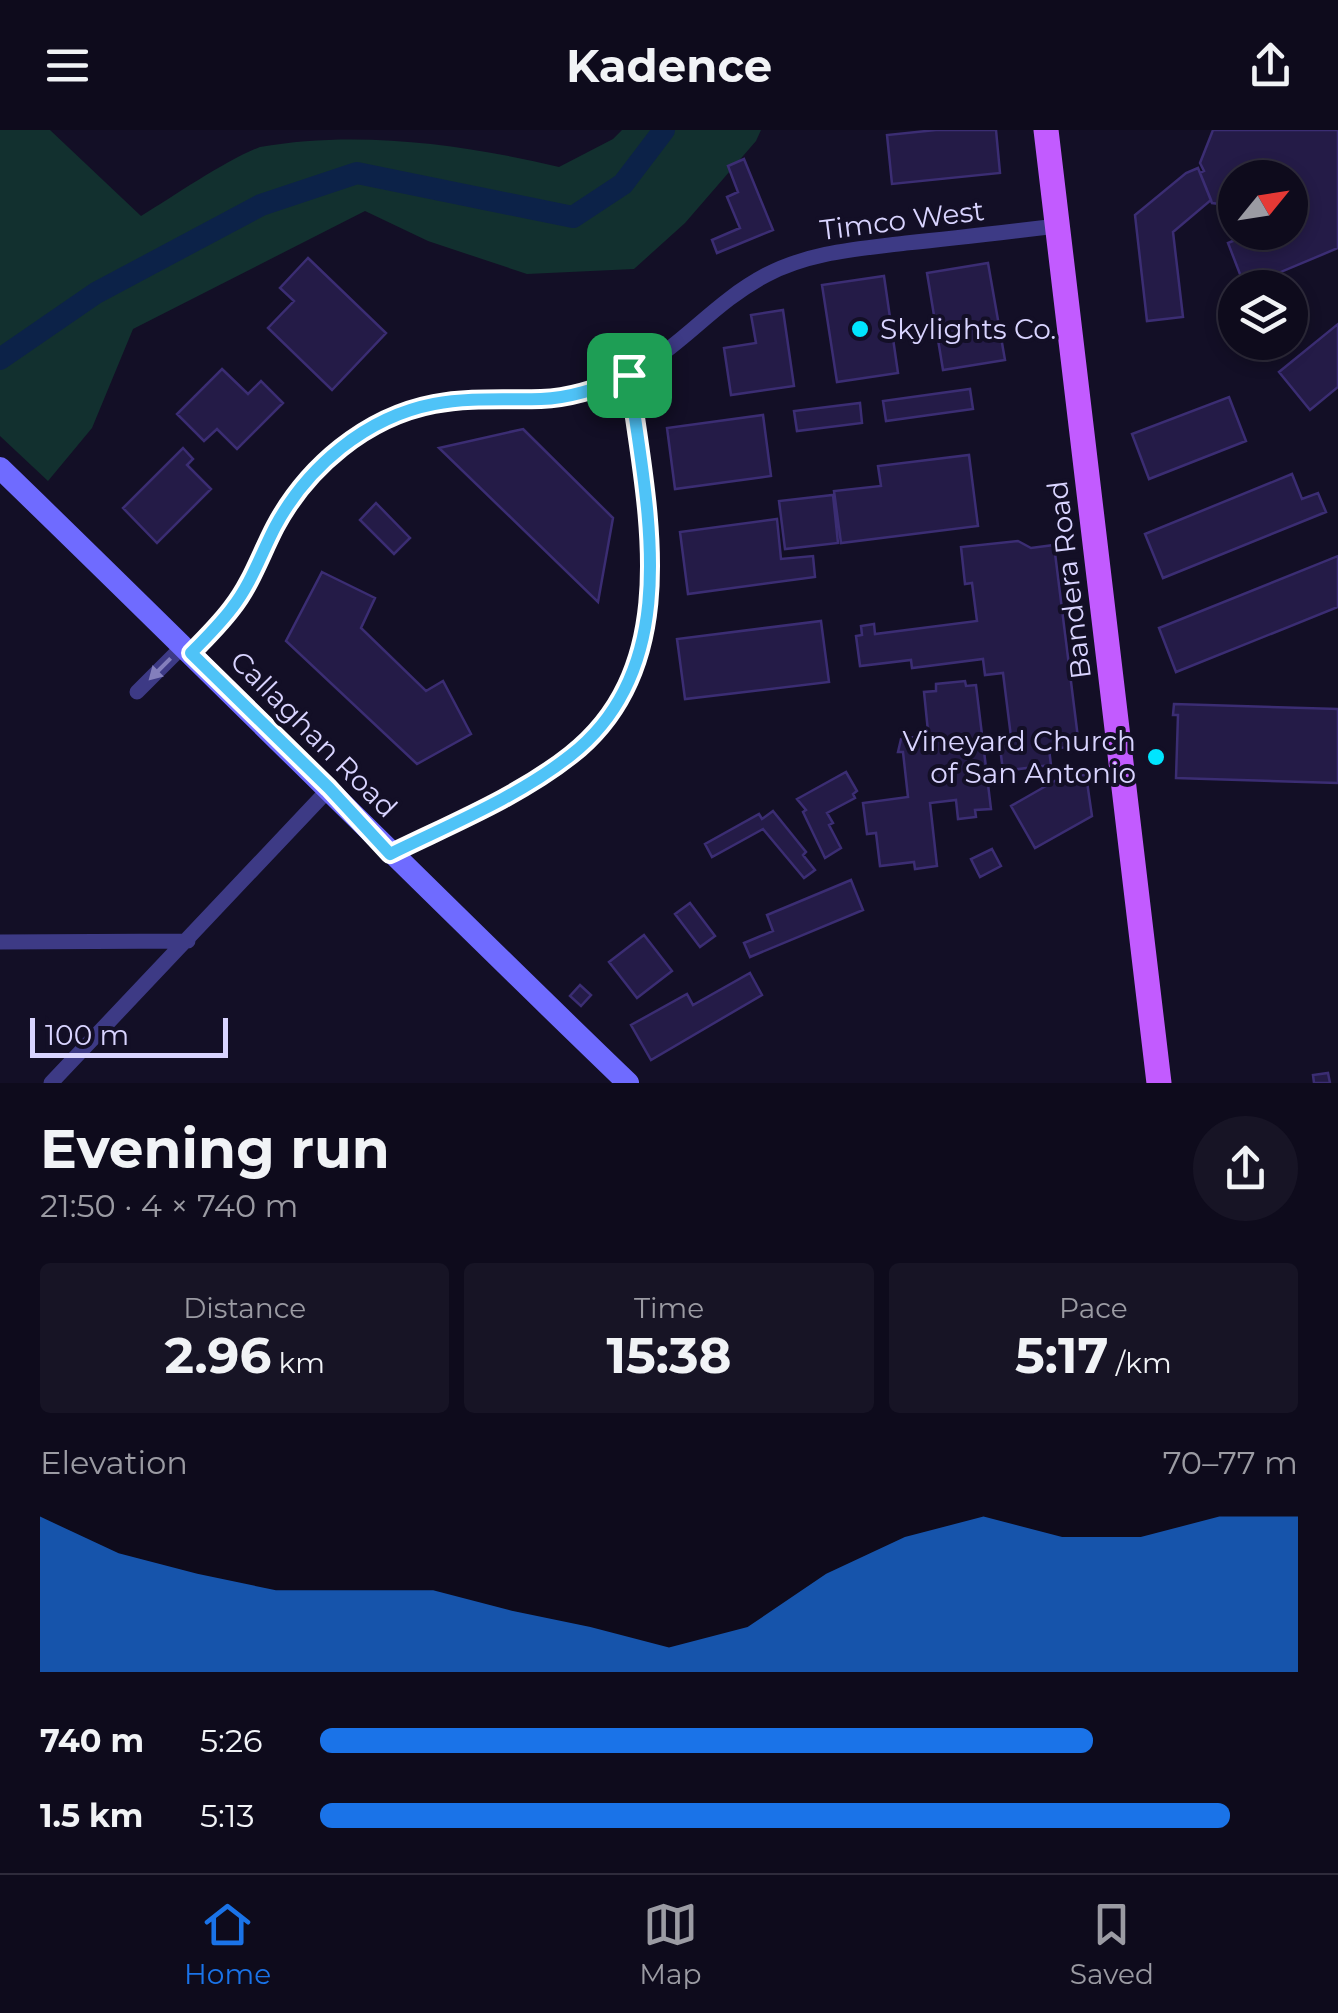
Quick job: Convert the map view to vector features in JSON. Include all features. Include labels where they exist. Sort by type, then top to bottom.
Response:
[{"type":"main road","name":"Bandera Road","points":[[1046,130],[1159,1083]]},
{"type":"main road","name":"Callaghan Road","points":[[0,468],[628,1083]]},
{"type":"street","name":"Timco West","points":[[137,692],[232,608],[300,488],[337,451],[389,419],[431,404],[466,399],[565,396],[629,375],[681,342],[745,287],[804,259],[849,250],[1057,226]]},
{"type":"street","points":[[390,854],[530,783],[569,757],[601,725],[625,687],[644,632],[652,580],[629,375]]},
{"type":"street","points":[[51,1083],[329,788]]},
{"type":"street","points":[[0,942],[188,941]]},
{"type":"green space","points":[[0,130],[50,130],[141,216],[216,169],[260,147],[334,140],[410,142],[559,167],[613,139],[622,130],[761,130],[756,141],[685,223],[634,269],[527,274],[428,241],[365,211],[133,329],[92,428],[48,481],[0,436]]},
{"type":"building","points":[[996,130],[1000,173],[892,184],[887,135]]},
{"type":"building","points":[[1213,130],[1338,130],[1338,248],[1286,270],[1238,270],[1231,250],[1308,250],[1308,160],[1218,160],[1218,204],[1212,203],[1200,163]]},
{"type":"building","points":[[744,159],[773,230],[717,253],[712,240],[740,228],[727,197],[738,192],[728,166]]},
{"type":"building","points":[[1198,168],[1211,200],[1173,232],[1183,317],[1147,321],[1135,215],[1186,173]]},
{"type":"building","points":[[308,258],[386,333],[332,390],[268,328],[294,301],[280,288]]},
{"type":"building","points":[[988,263],[1005,360],[943,370],[927,273]]},
{"type":"building","name":"Skylights Co.","points":[[884,276],[898,373],[837,382],[822,285]]},
{"type":"building","points":[[783,310],[794,386],[731,395],[724,348],[756,343],[751,315]]},
{"type":"building","points":[[1338,324],[1338,387],[1310,410],[1279,372],[1294,360],[1308,360],[1308,348]]},
{"type":"building","points":[[222,369],[248,394],[261,381],[283,403],[237,449],[217,429],[204,441],[177,414]]},
{"type":"building","points":[[970,389],[973,409],[886,421],[883,401]]},
{"type":"building","points":[[1229,397],[1246,441],[1149,479],[1132,434]]},
{"type":"building","points":[[860,403],[862,423],[797,431],[794,411]]},
{"type":"building","points":[[763,415],[771,476],[675,489],[667,428]]},
{"type":"building","points":[[523,429],[613,518],[598,602],[439,448]]},
{"type":"building","points":[[183,448],[193,459],[187,465],[211,489],[157,543],[123,508]]},
{"type":"building","points":[[969,455],[978,526],[841,543],[834,491],[881,486],[878,466]]},
{"type":"building","points":[[1292,474],[1302,499],[1318,493],[1326,512],[1163,578],[1145,534]]},
{"type":"building","points":[[833,495],[838,543],[785,549],[779,501]]},
{"type":"building","points":[[376,503],[410,538],[394,554],[360,520]]},
{"type":"building","points":[[777,519],[781,559],[813,556],[815,577],[688,594],[680,532]]},
{"type":"building","points":[[1018,541],[1031,548],[1054,545],[1079,746],[1049,749],[1051,765],[1003,771],[1000,747],[1012,745],[1003,673],[985,675],[983,659],[912,668],[911,660],[860,666],[856,636],[862,635],[861,626],[874,624],[875,634],[977,621],[972,583],[965,584],[961,547]]},
{"type":"building","points":[[1338,556],[1338,607],[1176,672],[1159,628]]},
{"type":"building","points":[[322,572],[375,598],[361,628],[426,691],[443,681],[471,734],[417,764],[286,641]]},
{"type":"building","points":[[821,621],[829,682],[685,699],[677,639]]},
{"type":"building","points":[[965,681],[966,686],[976,685],[991,809],[975,810],[976,817],[958,819],[956,800],[930,803],[937,866],[915,869],[914,862],[880,866],[876,833],[867,834],[863,803],[908,797],[903,752],[898,752],[901,739],[921,736],[922,742],[929,741],[924,692],[936,691],[936,684]]},
{"type":"building","points":[[1174,704],[1338,709],[1338,783],[1176,778],[1178,715],[1173,715]]},
{"type":"building","points":[[846,772],[857,791],[853,794],[855,798],[827,813],[841,848],[825,858],[803,812],[806,810],[797,799]]},
{"type":"building","points":[[1067,774],[1086,775],[1092,816],[1035,848],[1011,806]]},
{"type":"building","points":[[773,811],[806,852],[803,855],[815,870],[804,878],[763,829],[712,857],[705,844],[759,814],[762,819]]},
{"type":"building","points":[[992,849],[1001,866],[980,877],[971,859]]},
{"type":"building","points":[[851,880],[863,910],[750,957],[744,943],[773,931],[767,915]]},
{"type":"building","points":[[690,903],[715,936],[700,947],[675,914]]},
{"type":"building","points":[[644,935],[672,971],[637,998],[609,962]]},
{"type":"building","points":[[750,973],[762,995],[651,1060],[631,1025],[687,994],[693,1005]]},
{"type":"building","points":[[580,985],[591,995],[581,1006],[570,996]]},
{"type":"building","points":[[1328,1073],[1330,1083],[1314,1083],[1313,1075]]},
{"type":"waterway","points":[[0,359],[96,293],[261,205],[357,173],[573,217],[623,184],[664,130]]},
{"type":"place","name":"Skylights Co.","points":[[860,329]]},
{"type":"place","name":"Vineyard Church of San Antonio","points":[[1156,757]]},
{"type":"route","points":[[629,375],[652,580],[644,632],[625,687],[601,725],[569,757],[530,783],[390,854],[329,788],[191,653],[243,592],[286,507],[300,488],[337,451],[361,434],[431,404],[565,396],[629,375]]}]
